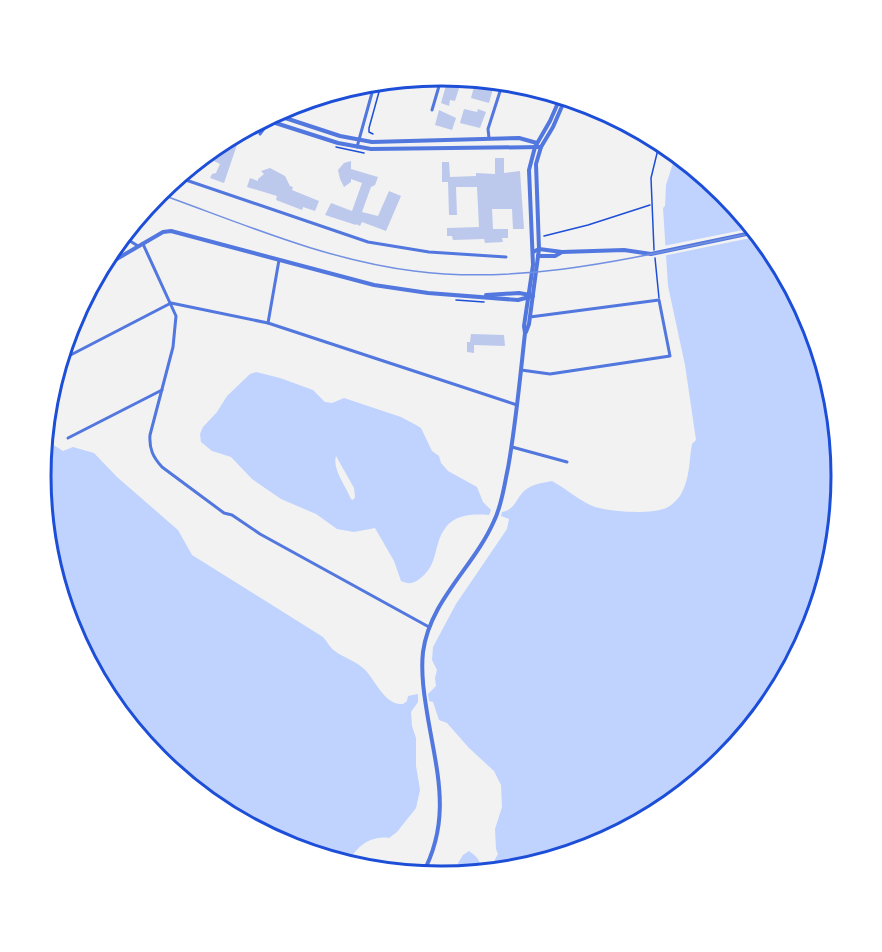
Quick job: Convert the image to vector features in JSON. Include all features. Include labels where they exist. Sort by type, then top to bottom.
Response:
[{"type":"street","points":[[432,110],[439,86]]},
{"type":"street","points":[[495,147],[489,138],[488,129],[500,90]]},
{"type":"street","points":[[357,147],[372,92]]},
{"type":"street","points":[[427,865],[434,850],[440,821],[438,781],[423,684],[423,656],[429,627],[441,603],[474,556],[496,518],[512,447],[525,333],[530,317],[533,252],[529,177],[536,144],[557,104]]},
{"type":"street","points":[[525,333],[524,326],[539,256],[535,173],[541,147],[562,106]]},
{"type":"street","points":[[284,119],[340,136],[372,142],[519,138],[541,147]]},
{"type":"street","points":[[283,120],[339,143],[378,149],[536,144]]},
{"type":"street","points":[[260,134],[264,129]]},
{"type":"street","points":[[423,141],[427,148]]},
{"type":"street","points":[[427,148],[432,141]]},
{"type":"street","points":[[187,180],[368,242],[448,255],[506,257]]},
{"type":"street","points":[[118,258],[163,232],[171,231],[374,285],[438,294],[518,300],[530,296]]},
{"type":"street","points":[[533,252],[539,249],[562,252],[624,250],[651,254],[746,234]]},
{"type":"street","points":[[131,240],[140,245],[176,316],[173,347],[150,442],[154,459],[224,513],[232,515],[260,534],[429,627]]},
{"type":"street","points":[[533,252],[539,256],[555,256],[562,252]]},
{"type":"street","points":[[268,323],[279,260]]},
{"type":"street","points":[[521,369],[550,374],[670,356],[659,300],[530,317]]},
{"type":"street","points":[[71,355],[171,303],[268,323],[517,405]]},
{"type":"street","points":[[68,438],[162,390]]},
{"type":"street","points":[[512,447],[567,462]]},
{"type":"path","points":[[373,134],[369,132],[380,91]]},
{"type":"path","points":[[343,150],[366,153]]},
{"type":"path","points":[[544,236],[651,205],[651,175],[657,152]]},
{"type":"water","points":[[673,163],[717,200],[765,259],[779,281],[801,327],[824,400],[830,450],[828,527],[818,577],[801,625],[779,671],[734,733],[698,769],[658,800],[613,826],[542,853],[493,863],[498,854],[495,829],[502,807],[501,785],[494,771],[447,723],[439,720],[433,702],[429,701],[428,694],[436,686],[437,670],[432,660],[433,647],[456,604],[507,529],[509,519],[501,516],[502,512],[512,507],[526,489],[552,481],[595,507],[643,512],[668,507],[679,497],[684,488],[692,444],[696,440],[685,365],[668,286],[663,208],[666,185]]},
{"type":"water","points":[[256,372],[280,378],[313,390],[325,402],[332,403],[344,398],[401,417],[416,425],[421,428],[432,451],[439,456],[441,463],[448,471],[477,487],[483,502],[491,510],[489,515],[466,516],[450,523],[442,534],[433,561],[425,574],[412,583],[401,581],[394,561],[375,528],[354,532],[337,529],[316,514],[281,499],[252,479],[231,457],[212,451],[201,442],[200,434],[203,427],[217,412],[227,396],[250,374]],"holes":[[[336,456],[354,488],[353,500],[338,472]]]},
{"type":"water","points":[[52,444],[63,451],[73,447],[94,453],[117,477],[178,530],[192,555],[323,637],[333,650],[363,668],[390,701],[403,704],[407,701],[408,696],[418,694],[418,702],[411,712],[416,738],[416,766],[420,790],[416,808],[397,832],[389,838],[370,840],[352,856],[340,853],[292,836],[246,814],[224,800],[165,752],[117,693],[91,648],[64,577],[54,527],[51,476]]},
{"type":"water","points":[[469,851],[480,864],[457,865],[463,855]]},
{"type":"pier","points":[[743,230],[749,238],[663,256],[663,246]]},
{"type":"building","points":[[446,86],[459,87],[455,101],[450,100],[449,106],[441,103]]},
{"type":"building","points":[[474,88],[493,89],[489,103],[471,98]]},
{"type":"building","points":[[464,109],[477,112],[478,109],[486,112],[480,128],[460,123]]},
{"type":"building","points":[[439,110],[456,118],[452,130],[435,125]]},
{"type":"building","points":[[237,143],[224,183],[210,178],[216,173],[220,164],[213,160]]},
{"type":"building","points":[[495,158],[504,158],[504,173],[520,171],[524,229],[513,229],[512,209],[492,209],[493,229],[508,229],[508,238],[502,238],[503,242],[485,243],[484,239],[453,240],[452,236],[447,236],[447,228],[479,227],[477,187],[456,187],[457,215],[449,215],[448,182],[442,182],[442,162],[449,162],[450,177],[476,176],[476,173],[495,174]]},
{"type":"building","points":[[351,161],[351,169],[378,177],[375,185],[371,187],[362,212],[378,216],[389,191],[401,196],[386,231],[362,222],[360,226],[325,215],[331,203],[352,211],[362,183],[351,179],[351,182],[344,187],[338,170],[344,163]]},
{"type":"building","points":[[270,168],[285,176],[290,186],[293,187],[292,190],[319,201],[315,211],[303,207],[302,210],[276,200],[277,196],[247,187],[250,178],[258,181],[264,174],[261,171]]},
{"type":"building","points":[[471,334],[504,335],[505,346],[474,345],[474,353],[467,352],[467,342],[470,342]]},
{"type":"railway","points":[[168,197],[284,239],[348,258],[381,266],[457,275],[501,274],[587,266],[746,234]]}]
